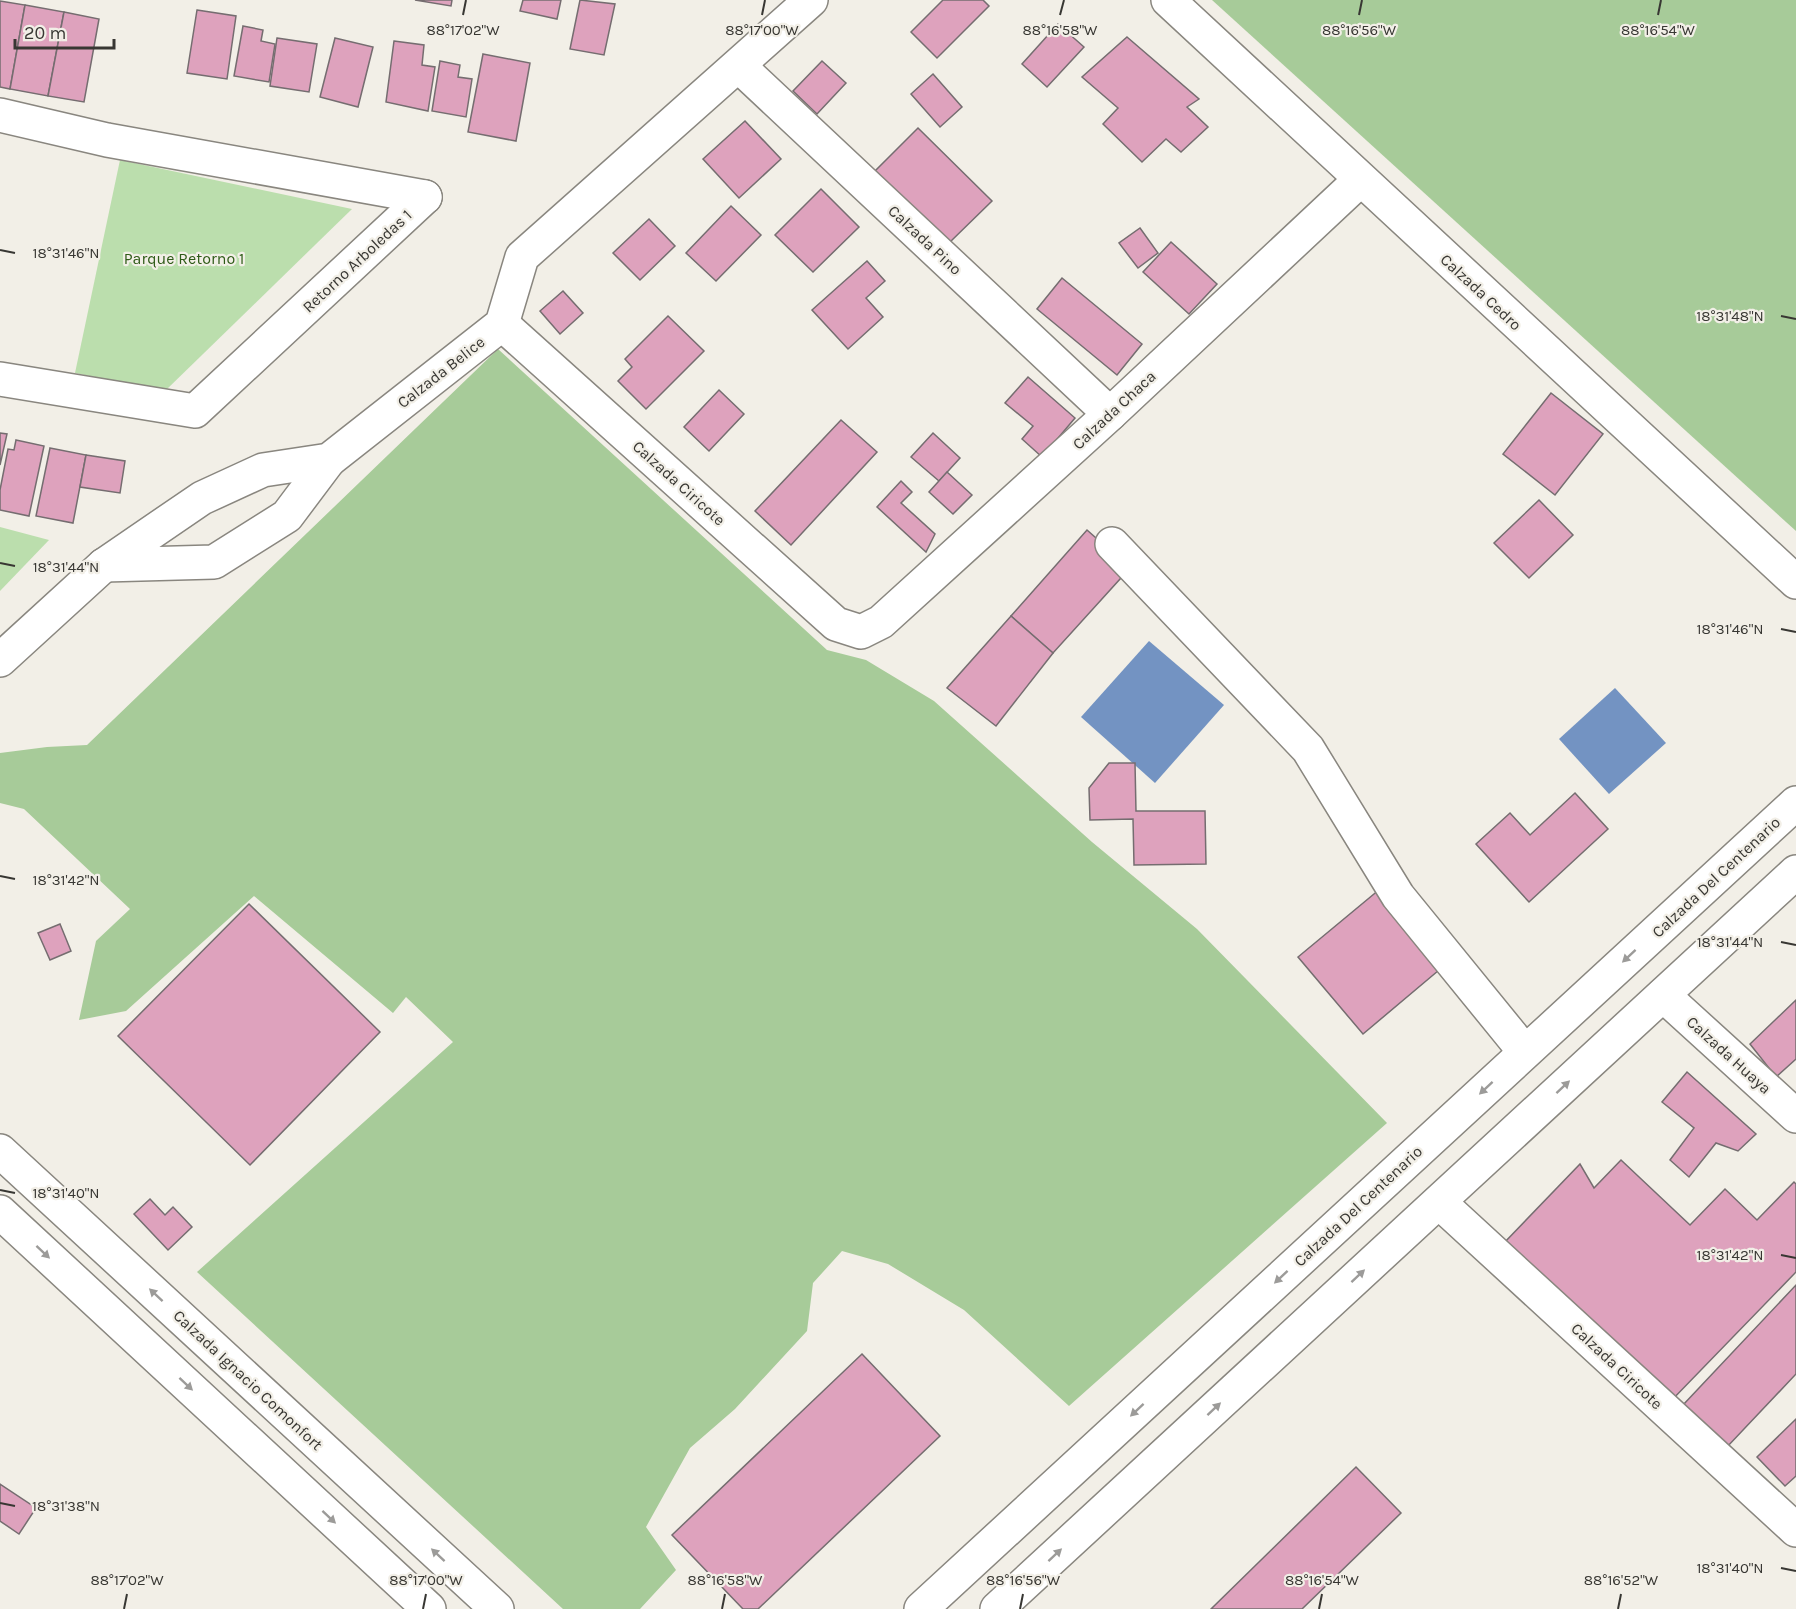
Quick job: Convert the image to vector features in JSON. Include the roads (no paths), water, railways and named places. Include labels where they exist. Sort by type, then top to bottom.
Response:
[{"type":"street","name":"Calzada Belice","points":[[0,660],[104,565],[202,498],[263,470],[329,460],[502,324],[522,256],[812,0]]},
{"type":"street","name":"Calzada Cedro","points":[[1168,0],[1796,582]]},
{"type":"street","name":"Calzada Pino","points":[[739,66],[1110,414]]},
{"type":"street","name":"Retorno Arboledas 1","points":[[0,116],[107,140],[425,197],[195,411],[0,379]]},
{"type":"street","name":"Calzada Chaca","points":[[861,632],[881,622],[1110,414],[1360,180]]},
{"type":"street","name":"Calzada Ciricote","points":[[502,324],[836,624],[861,632]]},
{"type":"street","points":[[104,565],[214,562],[287,516],[329,460]]},
{"type":"street","points":[[1112,544],[1308,749],[1398,896],[1525,1052]]},
{"type":"street","name":"Calzada Del Centenario","points":[[921,1609],[1796,803]]},
{"type":"street","points":[[997,1609],[1796,872]]},
{"type":"street","name":"Calzada Huaya","points":[[1663,995],[1796,1116]]},
{"type":"street","name":"Calzada Ignacio Comonfort","points":[[0,1151],[497,1609]]},
{"type":"street","name":"Calzada Ciricote","points":[[1439,1202],[1796,1530]]},
{"type":"street","points":[[0,1212],[429,1609]]},
{"type":"water","points":[[1149,641],[1224,705],[1155,783],[1081,717]]},
{"type":"water","points":[[1615,688],[1666,743],[1609,794],[1559,739]]},
{"type":"park label","name":"Parque Retorno 1","points":[[184,258]]}]
